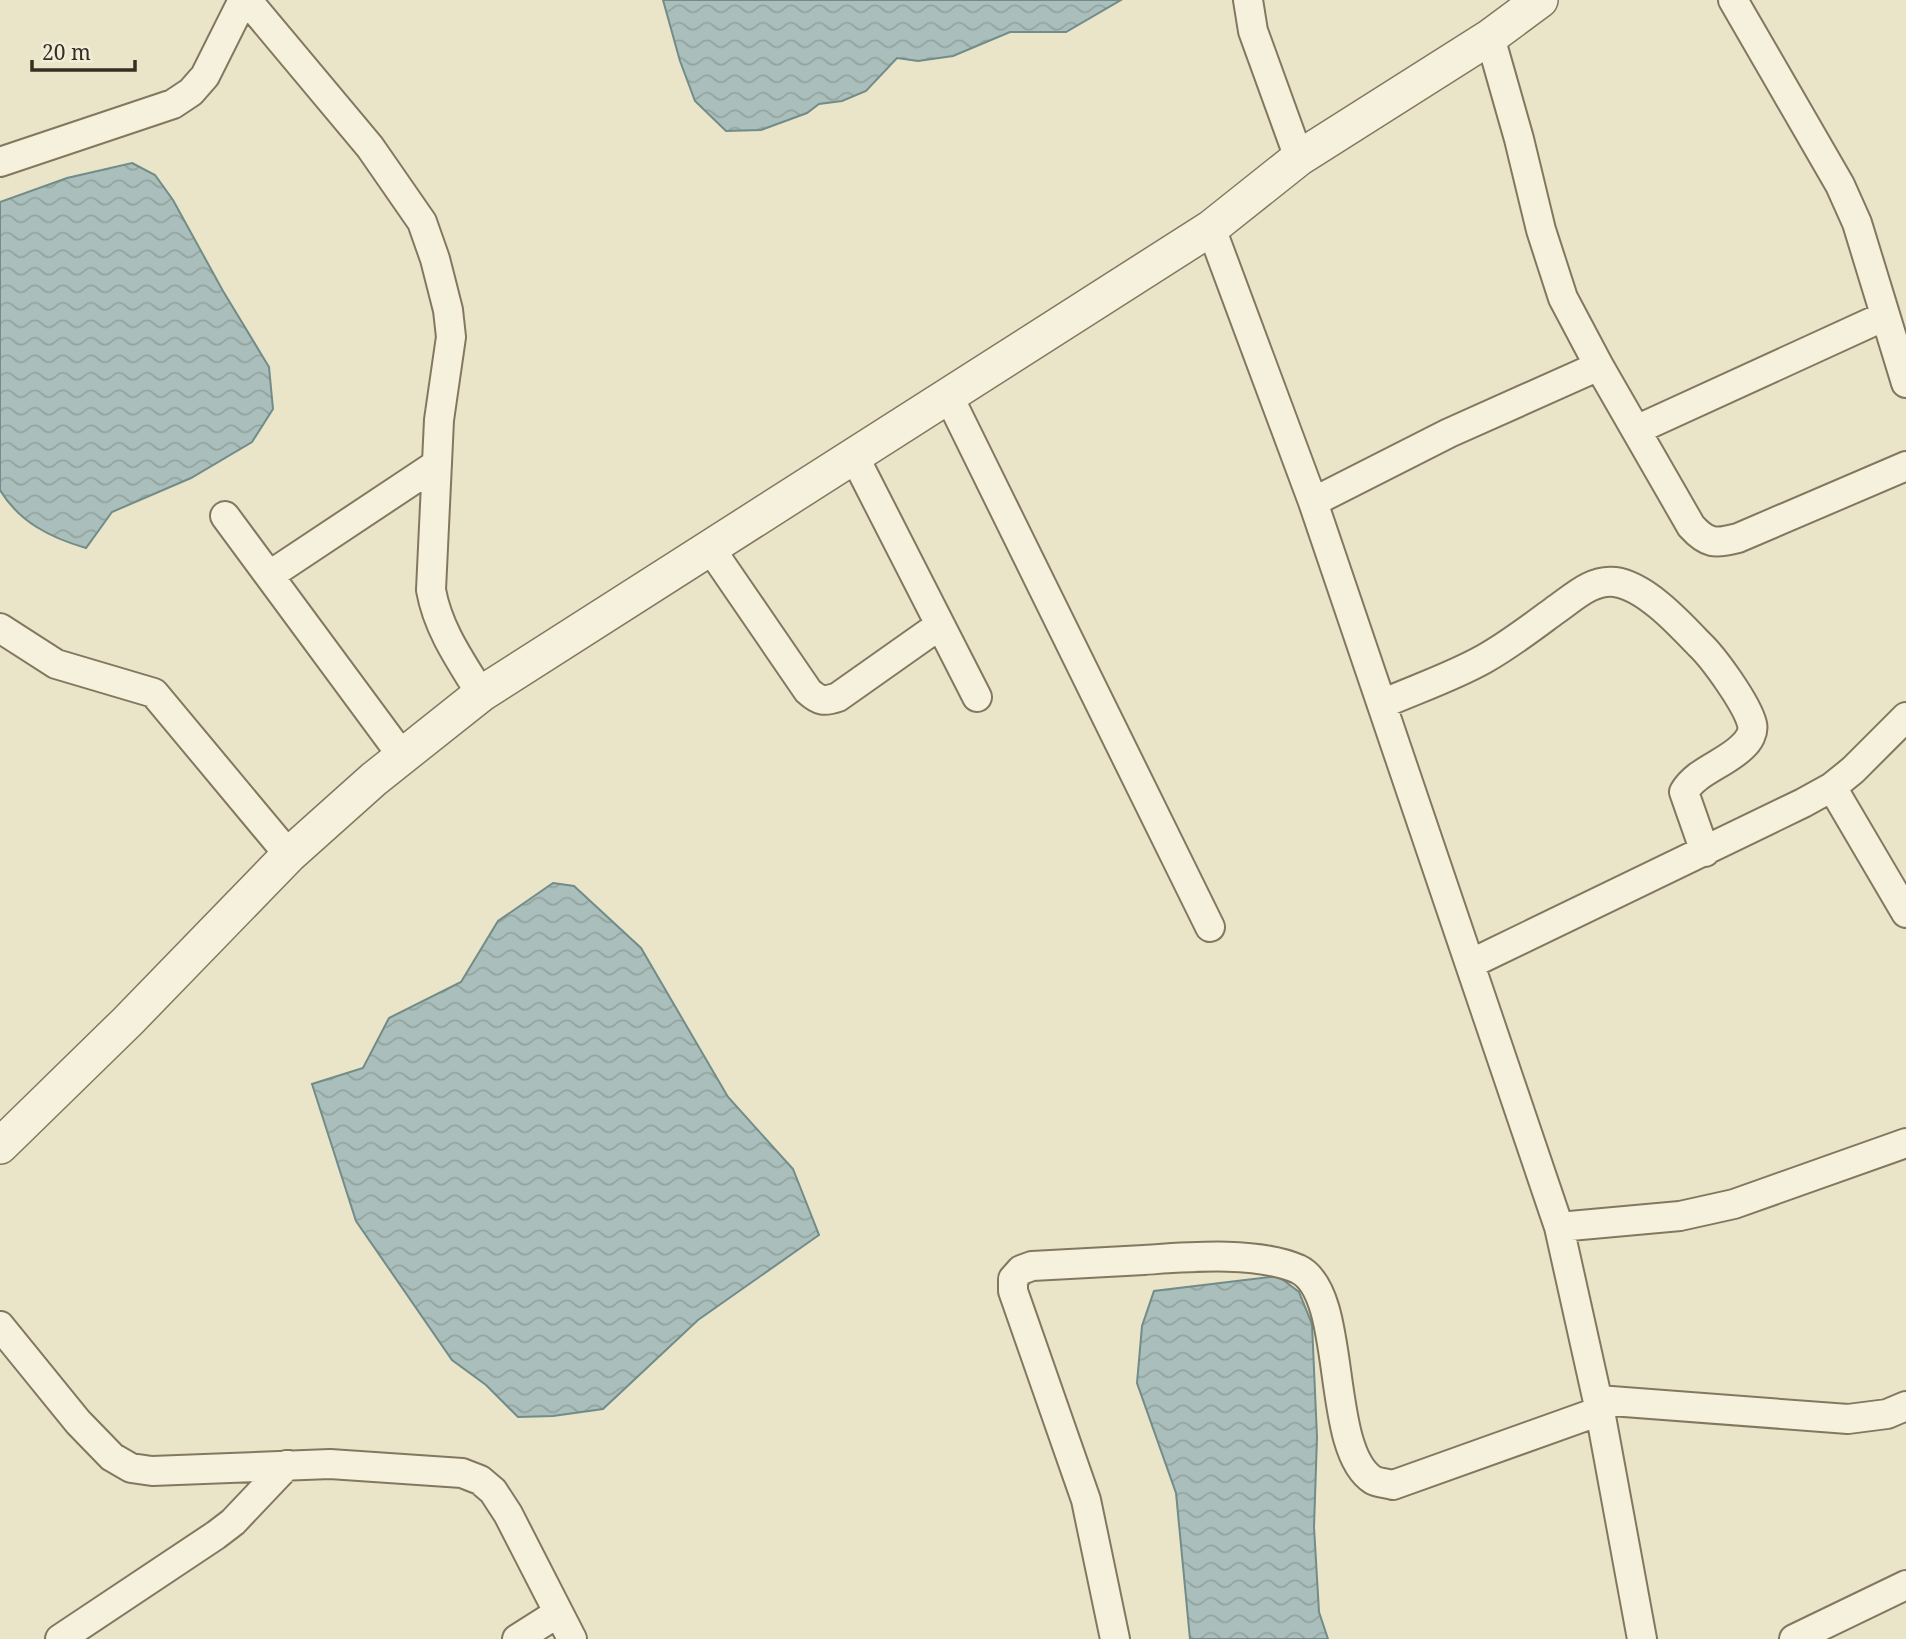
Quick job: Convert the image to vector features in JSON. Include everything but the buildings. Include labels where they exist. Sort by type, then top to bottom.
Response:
[{"type":"street","points":[[0,162],[173,104],[191,92],[205,76],[245,0],[370,146],[422,222],[445,297],[451,337],[441,395],[430,590],[434,611],[446,637],[481,694]]},
{"type":"street","points":[[1248,0],[1253,31],[1299,158]]},
{"type":"street","points":[[0,1146],[128,1021],[289,855],[374,779],[481,694],[1211,228],[1299,158],[1490,37],[1540,0]]},
{"type":"street","points":[[1734,0],[1840,185],[1857,223],[1906,383]]},
{"type":"street","points":[[1490,37],[1541,230],[1563,298],[1598,366],[1690,526],[1702,538],[1718,543],[1738,538],[1906,466]]},
{"type":"street","points":[[1211,228],[1313,502],[1559,1227],[1599,1406],[1643,1639]]},
{"type":"street","points":[[1636,430],[1885,316]]},
{"type":"street","points":[[1313,502],[1449,433],[1598,366]]},
{"type":"street","points":[[948,395],[1210,927]]},
{"type":"street","points":[[854,456],[977,697]]},
{"type":"street","points":[[270,575],[437,464]]},
{"type":"street","points":[[225,516],[403,757]]},
{"type":"street","points":[[710,548],[816,699],[825,702],[838,697],[940,625]]},
{"type":"street","points":[[1382,704],[1481,661],[1508,645],[1583,590],[1601,582],[1617,582],[1635,590],[1654,601],[1703,647],[1735,692],[1752,726],[1751,736],[1743,747],[1697,778],[1684,792],[1705,852]]},
{"type":"street","points":[[0,628],[56,664],[154,693],[289,855]]},
{"type":"street","points":[[1470,964],[1705,852],[1832,787],[1906,717]]},
{"type":"street","points":[[1832,787],[1906,913]]},
{"type":"street","points":[[1559,1227],[1681,1216],[1734,1204],[1906,1143]]},
{"type":"street","points":[[1115,1639],[1086,1500],[1013,1291],[1013,1279],[1021,1270],[1032,1266],[1231,1257],[1283,1264],[1301,1271],[1315,1286],[1326,1312],[1349,1440],[1358,1464],[1373,1480],[1393,1485],[1599,1406],[1848,1419],[1887,1414],[1906,1406]]},
{"type":"street","points":[[0,1326],[78,1422],[112,1457],[131,1468],[152,1471],[330,1464],[462,1473],[480,1480],[493,1491],[508,1514],[572,1639]]},
{"type":"street","points":[[60,1639],[233,1522],[287,1465]]},
{"type":"street","points":[[1794,1639],[1836,1630],[1906,1585]]},
{"type":"street","points":[[517,1639],[558,1613]]},
{"type":"water","points":[[663,0],[1121,0],[1066,32],[1010,32],[953,56],[918,61],[897,58],[866,91],[842,101],[819,104],[807,113],[761,130],[726,131],[695,101],[680,61]]},
{"type":"water","points":[[132,163],[155,175],[173,200],[269,367],[273,409],[252,442],[191,478],[112,512],[86,548],[48,534],[26,520],[0,490],[0,202],[67,178]]},
{"type":"water","points":[[553,883],[574,886],[641,948],[728,1097],[793,1169],[819,1235],[698,1320],[603,1409],[553,1416],[518,1417],[486,1385],[452,1360],[356,1221],[312,1084],[363,1068],[389,1018],[461,982],[498,921]]},
{"type":"water","points":[[1278,1276],[1299,1292],[1312,1324],[1317,1437],[1314,1527],[1319,1612],[1328,1639],[1190,1639],[1176,1493],[1137,1383],[1142,1326],[1154,1291]]}]
